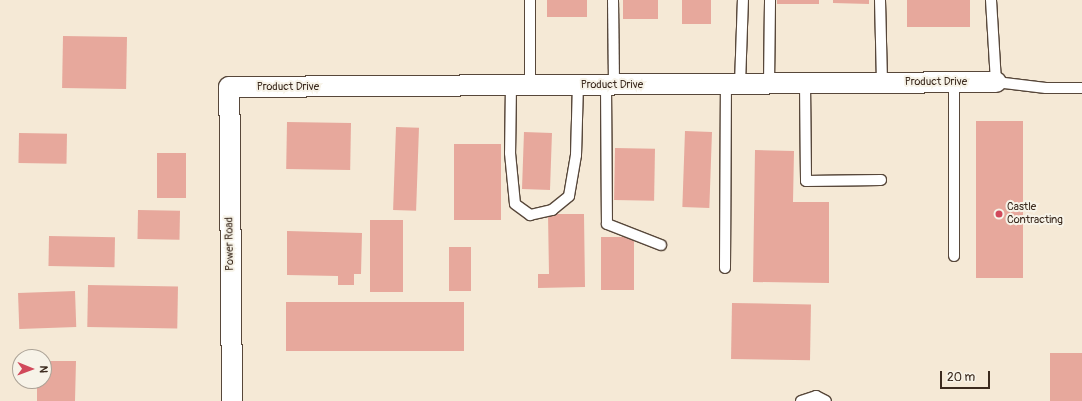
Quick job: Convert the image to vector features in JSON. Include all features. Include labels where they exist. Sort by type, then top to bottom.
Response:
[{"type":"street","name":"Product Drive","points":[[229,87],[996,82]]},
{"type":"street","name":"Power Road","points":[[229,87],[232,401]]},
{"type":"lane","points":[[530,0],[521,85],[510,153],[515,204],[530,215],[552,210],[569,196],[576,155],[578,85]]},
{"type":"lane","points":[[613,0],[607,224],[661,245]]},
{"type":"lane","points":[[726,268],[733,84],[743,0]]},
{"type":"lane","points":[[769,84],[770,0]]},
{"type":"lane","points":[[880,0],[882,83]]},
{"type":"lane","points":[[991,0],[996,82],[1046,88],[1082,88]]},
{"type":"lane","points":[[954,82],[954,256]]},
{"type":"lane","points":[[805,83],[806,181],[881,180]]},
{"type":"lane","points":[[801,401],[816,396],[826,401]]},
{"type":"building","points":[[547,0],[587,0],[587,17],[547,17]]},
{"type":"building","points":[[623,0],[658,0],[658,19],[623,19]]},
{"type":"building","points":[[682,0],[711,0],[711,24],[682,24]]},
{"type":"building","points":[[777,0],[819,0],[819,4],[777,4]]},
{"type":"building","points":[[833,0],[869,0],[869,4],[833,3]]},
{"type":"building","points":[[907,0],[970,0],[970,27],[907,27]]},
{"type":"building","points":[[63,36],[127,37],[126,89],[62,88]]},
{"type":"building","points":[[976,121],[1023,121],[1023,278],[976,278]]},
{"type":"building","points":[[287,122],[351,123],[350,170],[286,169]]},
{"type":"building","points":[[396,127],[419,128],[416,211],[393,210]]},
{"type":"building","points":[[685,131],[712,132],[709,208],[682,207]]},
{"type":"building","points":[[524,132],[552,133],[550,190],[522,189]]},
{"type":"building","points":[[19,133],[67,134],[66,164],[18,163]]},
{"type":"building","points":[[454,144],[501,144],[501,220],[454,220]]},
{"type":"building","points":[[615,148],[655,149],[654,201],[614,200]]},
{"type":"building","points":[[755,150],[794,151],[793,202],[829,202],[829,283],[753,282]]},
{"type":"building","points":[[157,153],[186,153],[186,198],[157,198]]},
{"type":"building","points":[[138,210],[180,211],[179,240],[137,239]]},
{"type":"building","points":[[548,214],[584,214],[585,287],[538,288],[538,274],[549,274]]},
{"type":"building","points":[[370,220],[403,220],[403,292],[370,292]]},
{"type":"building","points":[[287,231],[362,233],[361,274],[354,274],[354,285],[338,285],[338,276],[287,275]]},
{"type":"building","points":[[49,236],[115,237],[114,267],[48,266]]},
{"type":"building","points":[[601,237],[634,237],[634,290],[601,290]]},
{"type":"building","points":[[449,247],[471,247],[471,291],[449,291]]},
{"type":"building","points":[[88,285],[178,287],[177,329],[87,327]]},
{"type":"building","points":[[75,291],[76,327],[19,329],[18,293]]},
{"type":"building","points":[[286,302],[464,302],[464,351],[286,351]]},
{"type":"building","points":[[732,303],[811,304],[810,360],[731,359]]},
{"type":"building","points":[[1050,353],[1082,353],[1082,401],[1050,401]]},
{"type":"building","points":[[52,361],[76,361],[75,401],[37,401],[37,389],[52,389]]},
{"type":"place","name":"Castle Contracting","points":[[999,214]]}]
